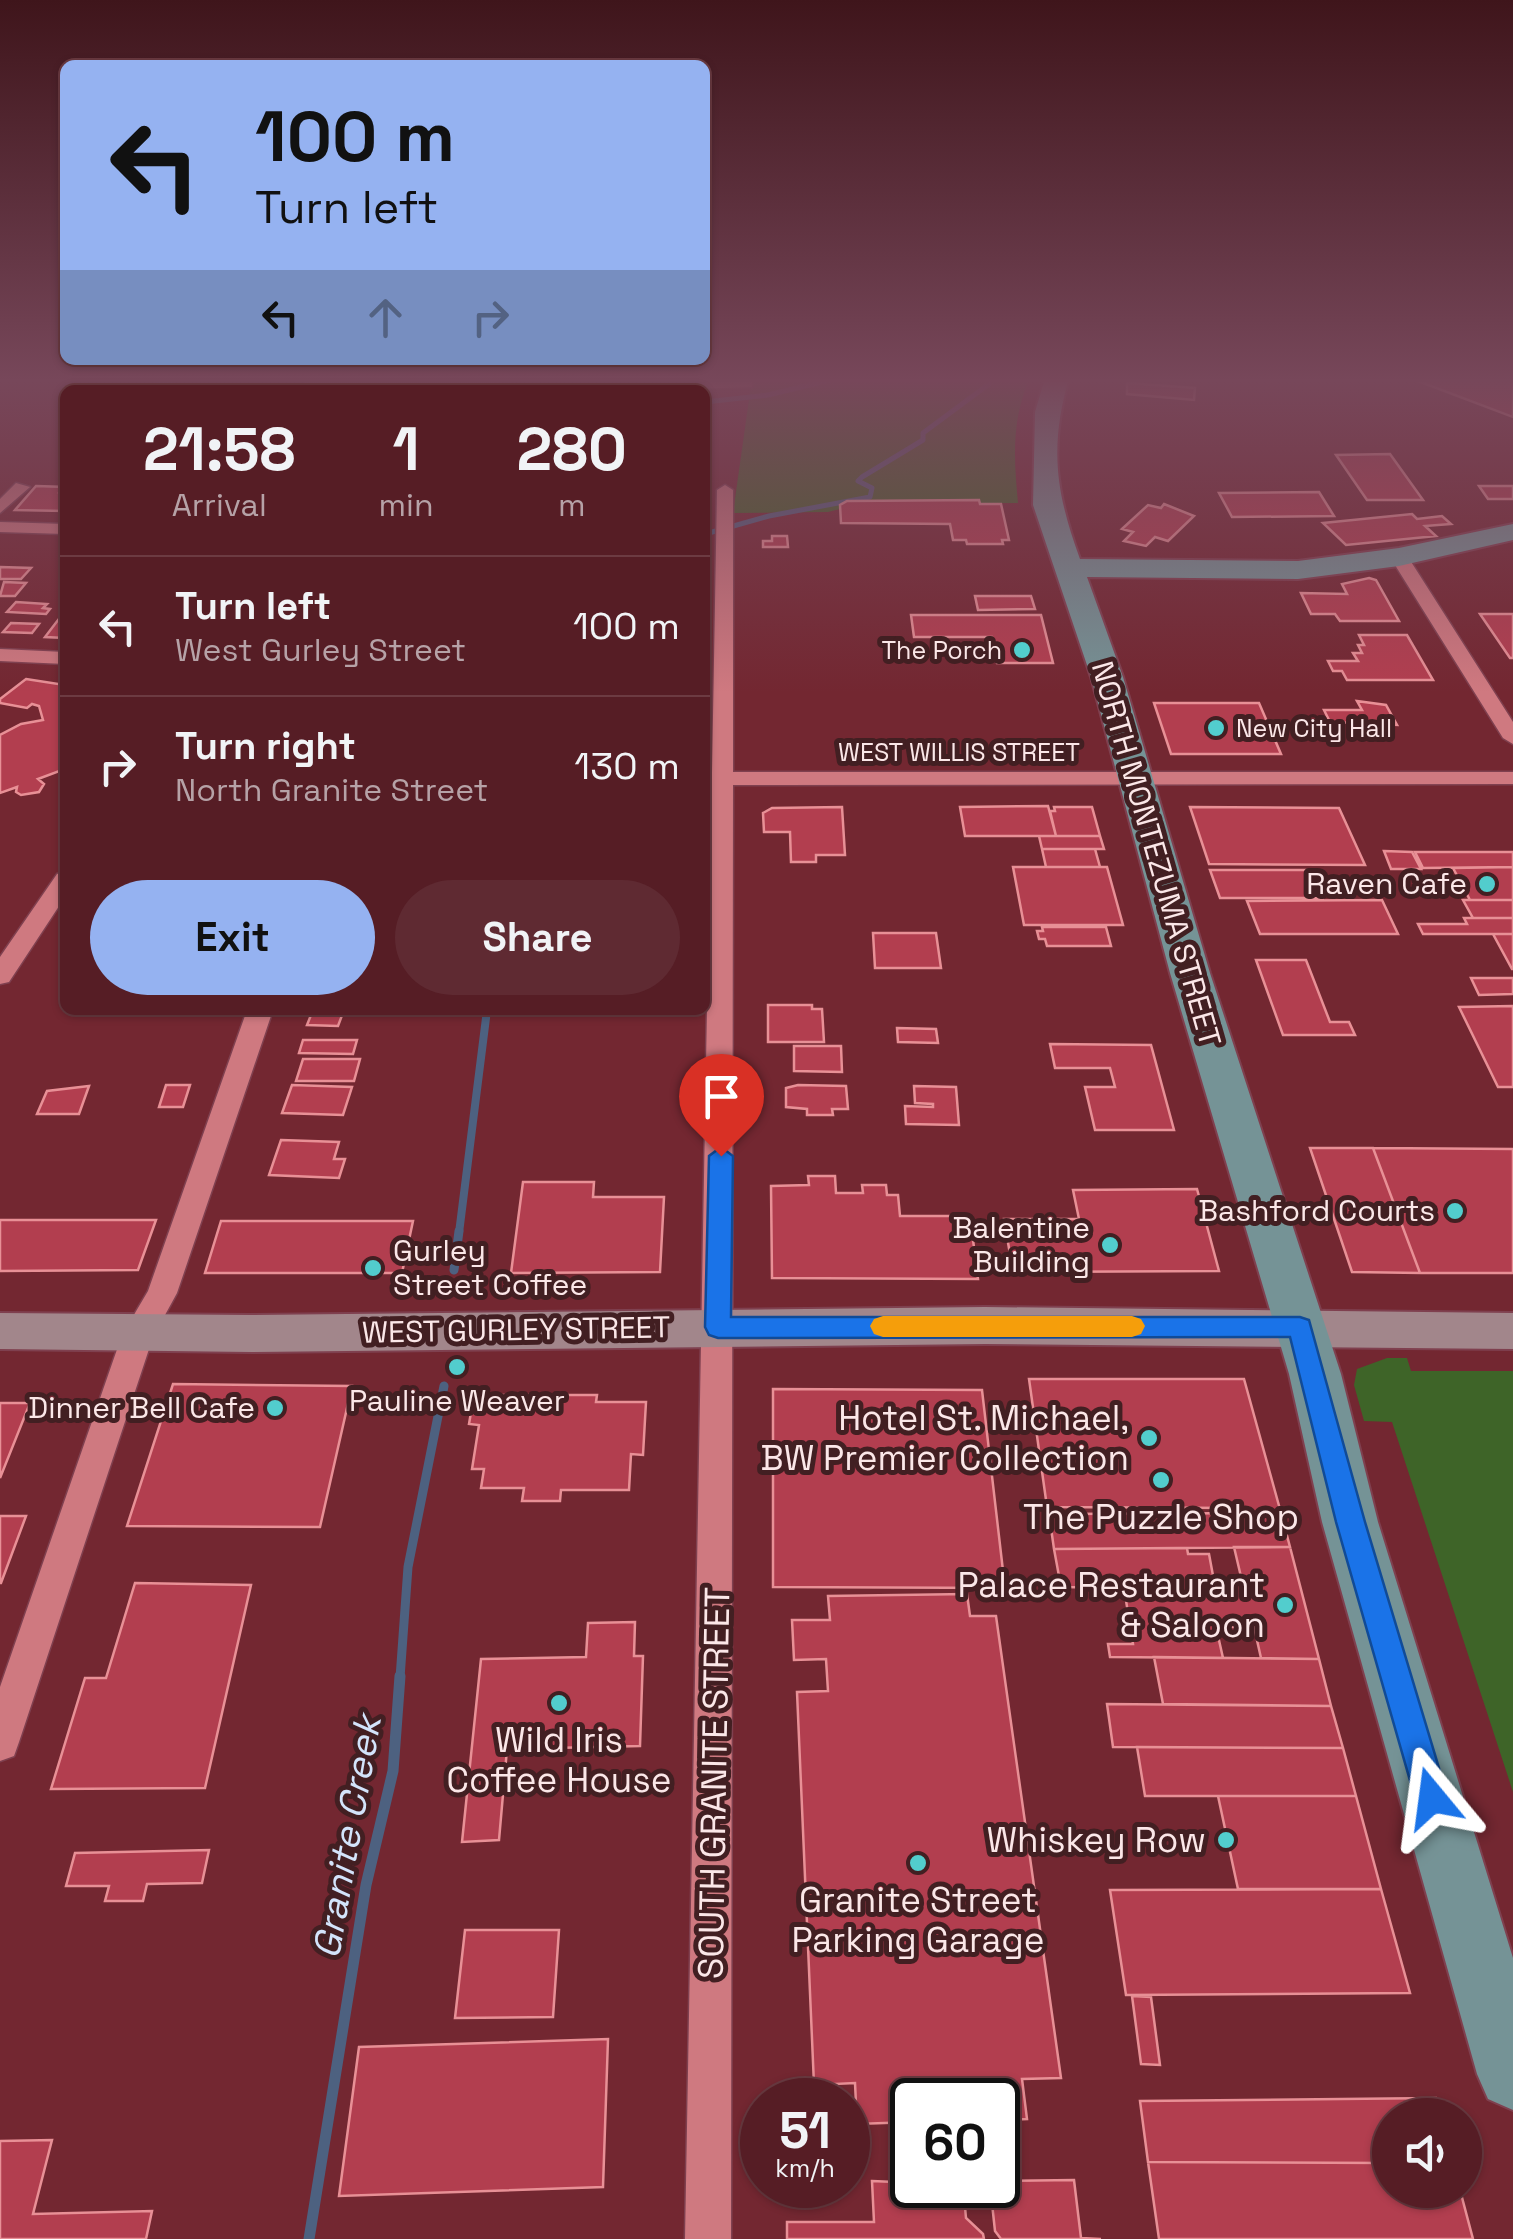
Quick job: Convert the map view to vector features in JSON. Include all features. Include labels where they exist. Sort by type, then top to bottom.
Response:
[{"type":"main road","name":"NORTH MONTEZUMA STREET","points":[[1045,482],[1047,505],[1107,677],[1190,972],[1300,1327],[1356,1540],[1513,2074]]},
{"type":"main road","points":[[1068,568],[1298,570],[1399,558],[1513,532]]},
{"type":"main road","name":"WEST GURLEY STREET","points":[[0,1331],[138,1335],[718,1327],[1300,1327],[1513,1332]]},
{"type":"street","points":[[0,508],[22,487]]},
{"type":"street","name":"SOUTH GRANITE STREET","points":[[708,2239],[718,1327],[714,779],[725,490]]},
{"type":"street","points":[[0,527],[60,529]]},
{"type":"street","points":[[1399,558],[1513,738]]},
{"type":"street","points":[[0,656],[60,658]]},
{"type":"street","name":"WEST WILLIS STREET","points":[[714,779],[1513,778]]},
{"type":"street","points":[[0,976],[60,886]]},
{"type":"street","points":[[0,1742],[138,1335],[162,1293],[258,1015]]},
{"type":"green space","points":[[737,482],[1017,482],[1018,503],[860,504],[828,512],[733,513]]},
{"type":"green space","points":[[1387,1358],[1407,1358],[1411,1371],[1513,1371],[1513,1792],[1392,1422],[1364,1421],[1354,1385],[1357,1369]]},
{"type":"building","points":[[1355,482],[1410,482],[1423,500],[1367,500]]},
{"type":"building","points":[[36,486],[60,487],[60,511],[15,510]]},
{"type":"building","points":[[1479,486],[1513,486],[1513,499],[1488,499]]},
{"type":"building","points":[[1319,492],[1334,516],[1232,517],[1219,493]]},
{"type":"building","points":[[979,500],[980,504],[1001,504],[1009,540],[1002,540],[1003,544],[953,540],[950,524],[841,523],[840,505],[847,501]]},
{"type":"building","points":[[1164,504],[1194,516],[1168,541],[1155,537],[1146,546],[1124,541],[1133,532],[1122,529],[1148,505],[1161,508]]},
{"type":"building","points":[[1412,514],[1417,519],[1442,516],[1451,524],[1425,526],[1436,536],[1346,545],[1323,523]]},
{"type":"building","points":[[772,536],[787,536],[788,547],[763,547],[763,541],[772,541]]},
{"type":"building","points":[[0,567],[31,568],[21,579],[0,579]]},
{"type":"building","points":[[1376,580],[1399,621],[1340,621],[1335,614],[1311,614],[1301,593],[1347,594],[1342,584]]},
{"type":"building","points":[[4,582],[26,583],[15,596],[0,596]]},
{"type":"building","points":[[975,596],[1031,596],[1035,609],[978,610]]},
{"type":"building","points":[[16,602],[47,604],[43,608],[50,609],[46,614],[7,612]]},
{"type":"building","points":[[1480,614],[1513,614],[1513,658],[1510,658]]},
{"type":"building","name":"The Porch","points":[[911,615],[1041,615],[1053,663],[997,663],[992,637],[914,637]]},
{"type":"building","points":[[60,618],[60,638],[45,637]]},
{"type":"building","points":[[11,623],[39,624],[32,633],[3,632]]},
{"type":"building","points":[[1359,635],[1407,635],[1433,680],[1347,680],[1342,671],[1333,671],[1328,661],[1358,661],[1353,653],[1362,653],[1358,645],[1364,645]]},
{"type":"building","points":[[26,679],[60,684],[60,771],[38,779],[44,784],[39,792],[21,795],[16,792],[17,787],[0,793],[0,735],[21,724],[43,720],[39,706],[32,704],[27,708],[0,703]]},
{"type":"building","points":[[1357,701],[1386,705],[1397,725],[1330,722],[1324,710],[1362,710]]},
{"type":"building","name":"New City Hall","points":[[1154,703],[1259,703],[1281,754],[1171,754]]},
{"type":"building","points":[[1048,806],[1056,836],[965,836],[960,807]]},
{"type":"building","points":[[842,807],[845,855],[816,855],[816,862],[791,862],[790,832],[764,832],[763,813],[772,808]]},
{"type":"building","points":[[1054,807],[1092,807],[1100,836],[1056,836],[1050,811],[1055,811]]},
{"type":"building","points":[[1190,807],[1339,808],[1365,865],[1209,864]]},
{"type":"building","points":[[1039,836],[1100,836],[1104,849],[1042,849]]},
{"type":"building","points":[[1042,849],[1095,849],[1100,867],[1046,867]]},
{"type":"building","points":[[1384,851],[1412,852],[1421,869],[1391,869]]},
{"type":"building","points":[[1415,852],[1513,852],[1513,867],[1423,868]]},
{"type":"building","points":[[1013,867],[1107,867],[1123,925],[1024,925]]},
{"type":"building","name":"Raven Cafe","points":[[1513,867],[1513,900],[1470,900],[1453,868]]},
{"type":"building","points":[[1210,870],[1311,870],[1322,898],[1220,898]]},
{"type":"building","points":[[1382,900],[1398,934],[1260,934],[1247,901]]},
{"type":"building","points":[[1463,900],[1513,900],[1513,918],[1473,918]]},
{"type":"building","points":[[1464,918],[1513,918],[1513,934],[1423,934],[1418,924],[1467,924]]},
{"type":"building","points":[[1042,927],[1106,927],[1111,946],[1047,946],[1045,939],[1039,939],[1037,931],[1043,931]]},
{"type":"building","points":[[873,933],[936,933],[941,968],[875,968]]},
{"type":"building","points":[[1493,934],[1513,934],[1513,969],[1512,969]]},
{"type":"building","points":[[1256,960],[1306,960],[1330,1022],[1349,1022],[1355,1035],[1283,1035]]},
{"type":"building","points":[[1471,978],[1513,978],[1513,994],[1479,995]]},
{"type":"building","points":[[768,1005],[812,1005],[812,1009],[822,1009],[824,1042],[768,1042]]},
{"type":"building","points":[[1513,1006],[1513,1087],[1498,1087],[1459,1007]]},
{"type":"building","points":[[311,1015],[342,1015],[338,1026],[307,1025]]},
{"type":"building","points":[[897,1028],[936,1029],[938,1043],[898,1042]]},
{"type":"building","points":[[303,1040],[357,1040],[353,1054],[299,1053]]},
{"type":"building","points":[[1050,1044],[1151,1045],[1174,1130],[1095,1130],[1085,1087],[1115,1087],[1110,1068],[1055,1068]]},
{"type":"building","points":[[794,1046],[841,1046],[842,1072],[794,1071]]},
{"type":"building","points":[[303,1059],[360,1059],[354,1081],[296,1081]]},
{"type":"building","points":[[166,1085],[190,1085],[183,1107],[159,1107]]},
{"type":"building","points":[[292,1085],[352,1087],[343,1115],[282,1113]]},
{"type":"building","points":[[89,1086],[79,1114],[37,1114],[47,1091]]},
{"type":"building","points":[[846,1086],[848,1109],[832,1109],[833,1115],[807,1115],[807,1109],[786,1107],[786,1088]]},
{"type":"building","points":[[914,1086],[956,1087],[959,1125],[906,1124],[905,1106],[933,1107],[915,1103]]},
{"type":"building","points":[[281,1140],[339,1142],[334,1159],[345,1159],[339,1178],[269,1175]]},
{"type":"building","points":[[1310,1148],[1373,1148],[1420,1273],[1352,1272]]},
{"type":"building","name":"Bashford Courts","points":[[1373,1148],[1513,1149],[1513,1273],[1420,1273]]},
{"type":"building","points":[[808,1176],[835,1176],[836,1193],[863,1193],[862,1185],[886,1185],[887,1195],[898,1195],[900,1216],[970,1216],[978,1279],[772,1278],[771,1186],[809,1185]]},
{"type":"building","points":[[523,1182],[594,1182],[593,1197],[664,1197],[660,1272],[511,1273]]},
{"type":"building","name":"Balentine Building","points":[[1197,1189],[1219,1271],[1013,1272],[1004,1219],[1079,1219],[1073,1190]]},
{"type":"building","points":[[0,1220],[156,1220],[138,1270],[0,1271]]},
{"type":"building","points":[[221,1221],[413,1221],[402,1273],[205,1273]]},
{"type":"building","name":"Hotel St. Michael, BW Premier Collection","points":[[1029,1379],[1244,1379],[1281,1513],[1237,1514],[1236,1508],[1047,1507]]},
{"type":"building","points":[[173,1384],[352,1386],[320,1527],[127,1526]]},
{"type":"building","points":[[773,1389],[982,1390],[1005,1588],[773,1587]]},
{"type":"building","points":[[474,1395],[597,1395],[596,1402],[646,1402],[643,1455],[631,1454],[629,1490],[561,1490],[560,1501],[522,1501],[524,1488],[481,1488],[484,1469],[472,1469],[479,1425],[469,1424]]},
{"type":"building","points":[[0,1403],[30,1403],[0,1478]]},
{"type":"building","points":[[1281,1513],[1290,1547],[1054,1549],[1049,1514]]},
{"type":"building","points":[[0,1516],[26,1516],[1,1583],[0,1583]]},
{"type":"building","points":[[1234,1547],[1290,1547],[1319,1659],[1261,1658],[1254,1627],[1216,1627],[1223,1658],[1110,1657],[1108,1644],[1133,1644],[1124,1588],[1061,1587],[1054,1549],[1187,1548],[1188,1554],[1209,1554],[1214,1581],[1242,1581]]},
{"type":"building","points":[[135,1583],[251,1585],[205,1788],[51,1789],[85,1678],[106,1678]]},
{"type":"building","name":"Granite Street Parking Garage","points":[[967,1594],[970,1616],[996,1616],[1061,2078],[1022,2079],[1027,2119],[1020,2119],[1020,2078],[890,2078],[890,2123],[870,2124],[870,2078],[814,2078],[797,1692],[828,1691],[826,1659],[794,1660],[792,1620],[830,1620],[828,1596]]},
{"type":"building","name":"Wild Iris Coffee House","points":[[635,1622],[634,1656],[643,1656],[640,1746],[507,1749],[499,1840],[462,1842],[481,1659],[586,1657],[588,1623]]},
{"type":"building","points":[[1154,1657],[1319,1659],[1331,1706],[1163,1704]]},
{"type":"building","points":[[1107,1704],[1331,1706],[1343,1748],[1113,1747]]},
{"type":"building","points":[[1137,1747],[1343,1748],[1356,1796],[1145,1796]]},
{"type":"building","points":[[1218,1796],[1356,1796],[1381,1889],[1238,1889]]},
{"type":"building","points":[[209,1850],[202,1883],[147,1884],[143,1901],[105,1901],[109,1886],[66,1886],[75,1853]]},
{"type":"building","points":[[1381,1889],[1410,1993],[1126,1995],[1110,1890]]},
{"type":"building","points":[[465,1930],[559,1930],[553,2017],[455,2018]]},
{"type":"building","points":[[1132,1996],[1151,1997],[1160,2065],[1141,2064]]},
{"type":"building","points":[[608,2039],[603,2187],[339,2196],[359,2047]]},
{"type":"building","points":[[1372,2099],[1372,2163],[1148,2162],[1140,2101]]},
{"type":"building","points":[[52,2140],[33,2214],[152,2211],[146,2239],[0,2239],[0,2141]]},
{"type":"building","points":[[1148,2162],[1372,2163],[1372,2208],[1465,2208],[1473,2239],[1159,2239]]},
{"type":"building","points":[[1074,2180],[1081,2238],[1101,2239],[1001,2239],[995,2231],[992,2208],[1020,2208],[1020,2181]]},
{"type":"building","points":[[872,2181],[890,2182],[890,2208],[965,2208],[966,2218],[984,2239],[787,2239],[787,2222],[874,2222]]},
{"type":"waterway","name":"Granite Creek","points":[[710,533],[769,516],[870,497],[872,488],[861,482]]},
{"type":"waterway","name":"Granite Creek","points":[[459,1233],[486,1015]]},
{"type":"waterway","name":"Granite Creek","points":[[454,1270],[459,1231]]},
{"type":"waterway","name":"Granite Creek","points":[[400,1678],[408,1567],[444,1386]]},
{"type":"waterway","name":"Granite Creek","points":[[309,2239],[366,1885],[393,1771],[400,1676]]},
{"type":"slow traffic","points":[[883,1326],[1132,1326]]},
{"type":"place","name":"The Porch","points":[[1022,650]]},
{"type":"place","name":"New City Hall","points":[[1216,728]]},
{"type":"place","name":"Raven Cafe","points":[[1487,884]]},
{"type":"place","name":"Bashford Courts","points":[[1455,1211]]},
{"type":"place","name":"Balentine Building","points":[[1110,1245]]},
{"type":"place","name":"Gurley Street Coffee","points":[[373,1268]]},
{"type":"place","name":"Pauline Weaver","points":[[457,1367]]},
{"type":"place","name":"Dinner Bell Cafe","points":[[275,1408]]},
{"type":"place","name":"Hotel St. Michael, BW Premier Collection","points":[[1149,1438]]},
{"type":"place","name":"The Puzzle Shop","points":[[1161,1480]]},
{"type":"place","name":"Palace Restaurant & Saloon","points":[[1285,1605]]},
{"type":"place","name":"Wild Iris Coffee House","points":[[559,1703]]},
{"type":"place","name":"Whiskey Row","points":[[1226,1840]]},
{"type":"place","name":"Granite Street Parking Garage","points":[[918,1863]]},
{"type":"route","points":[[721,1156],[718,1327],[1300,1327],[1350,1522],[1432,1798]]}]
